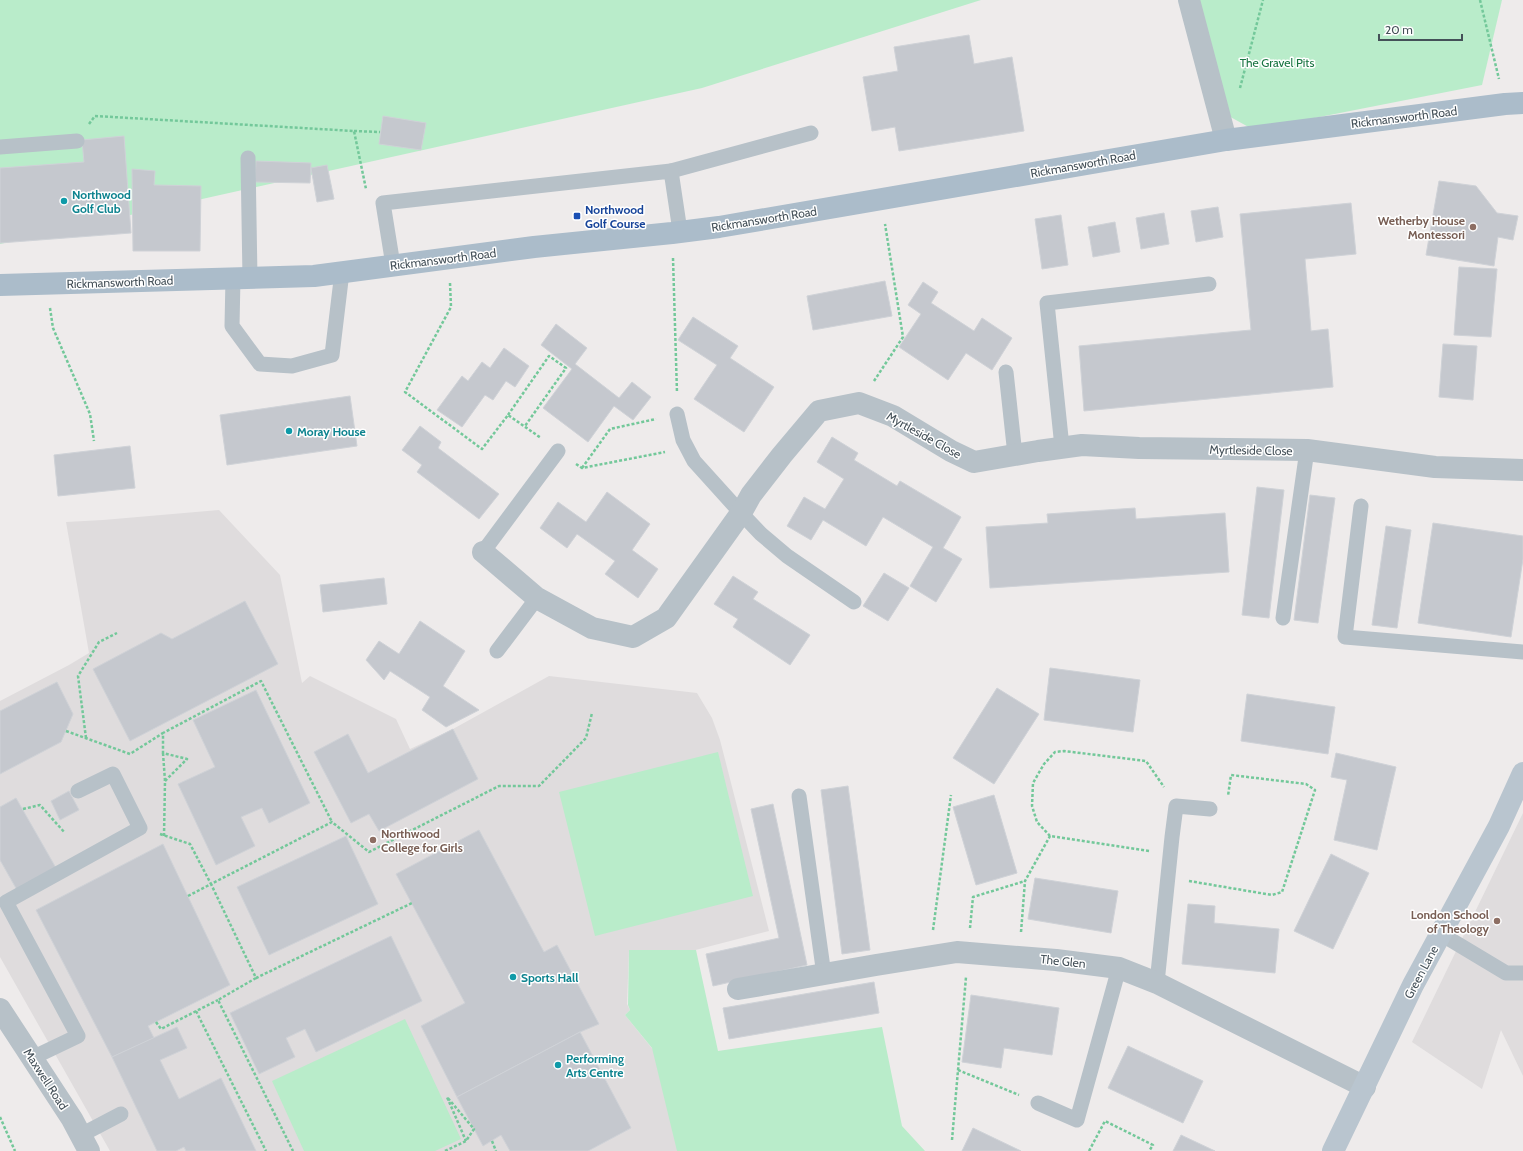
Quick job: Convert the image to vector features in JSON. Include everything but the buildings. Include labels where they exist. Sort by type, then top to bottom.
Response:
[{"type":"main road","name":"Rickmansworth Road","points":[[0,285],[314,276],[534,247],[719,227],[1226,140],[1514,104]]},
{"type":"main road","name":"Green Lane","points":[[1333,1151],[1414,985],[1499,826],[1523,773]]},
{"type":"street","points":[[1189,0],[1226,140]]},
{"type":"street","name":"Myrtleside Close","points":[[483,552],[537,598],[592,628],[633,637],[666,618],[741,513],[751,495],[777,460],[819,411],[859,404],[893,416],[951,451],[974,462],[1082,445],[1139,448],[1307,450],[1435,467],[1523,470]]},
{"type":"street","name":"The Glen","points":[[738,989],[957,952],[1056,960],[1119,968],[1157,983],[1364,1087]]},
{"type":"street","name":"Maxwell Road","points":[[0,1009],[85,1143]]},
{"type":"lane","points":[[393,265],[383,202],[671,171],[811,133]]},
{"type":"lane","points":[[0,147],[77,141]]},
{"type":"lane","points":[[248,158],[241,278],[232,326],[260,364],[292,366],[332,355],[342,272]]},
{"type":"lane","points":[[671,171],[676,232]]},
{"type":"lane","points":[[1062,447],[1048,303],[1209,284]]},
{"type":"lane","points":[[1006,372],[1015,455]]},
{"type":"lane","points":[[677,414],[684,440],[694,461],[741,513],[761,534],[787,556],[854,602]]},
{"type":"lane","points":[[1283,618],[1307,450]]},
{"type":"lane","points":[[483,552],[558,451]]},
{"type":"lane","points":[[1361,506],[1345,637],[1523,652]]},
{"type":"lane","points":[[497,651],[537,598]]},
{"type":"lane","points":[[32,1058],[78,1036],[6,902],[140,828],[113,774],[78,791]]},
{"type":"lane","points":[[799,796],[824,975]]},
{"type":"lane","points":[[1157,983],[1176,806],[1210,809]]},
{"type":"lane","points":[[1441,934],[1506,973],[1523,973]]},
{"type":"lane","points":[[1038,1102],[1077,1120],[1119,968]]},
{"type":"lane","points":[[85,1143],[121,1114]]},
{"type":"path","points":[[1240,88],[1263,0]]},
{"type":"path","points":[[1480,0],[1514,104]]},
{"type":"path","points":[[354,131],[380,132]]},
{"type":"path","points":[[859,404],[903,337],[881,199]]},
{"type":"path","points":[[582,468],[610,429],[634,425],[677,414],[676,232]]},
{"type":"path","points":[[448,258],[451,307],[405,392],[482,450],[549,356],[566,368],[525,426]]},
{"type":"path","points":[[46,284],[53,328],[90,414],[94,441]]},
{"type":"path","points":[[508,415],[582,468],[687,447]]},
{"type":"path","points":[[86,738],[78,676],[99,642],[117,633]]},
{"type":"path","points":[[66,731],[130,754],[163,733],[261,681],[332,822],[369,852],[498,786],[539,786],[586,738],[592,713]]},
{"type":"path","points":[[163,733],[165,781],[164,836]]},
{"type":"path","points":[[1170,855],[1050,836],[1037,822],[1032,806],[1033,783],[1044,764],[1055,752],[1064,751],[1146,761],[1176,806]]},
{"type":"path","points":[[163,753],[187,759],[165,781]]},
{"type":"path","points":[[1168,877],[1272,895],[1282,892],[1316,790],[1306,784],[1231,775],[1226,811],[1210,809]]},
{"type":"path","points":[[929,957],[951,795]]},
{"type":"path","points":[[23,809],[40,805],[65,833]]},
{"type":"path","points":[[188,896],[332,822]]},
{"type":"path","points":[[140,828],[190,844],[256,978]]},
{"type":"path","points":[[1019,957],[1025,881],[1050,836]]},
{"type":"path","points":[[952,1140],[973,897],[1025,881]]},
{"type":"path","points":[[156,1022],[161,1029],[218,1000],[256,978],[412,902]]},
{"type":"path","points":[[218,1000],[293,1151]]},
{"type":"path","points":[[196,1011],[266,1151]]},
{"type":"path","points":[[958,1070],[1038,1102]]},
{"type":"path","points":[[445,1151],[466,1141],[474,1129],[448,1097],[466,1141]]},
{"type":"path","points":[[0,1117],[15,1151]]},
{"type":"path","points":[[1089,1151],[1105,1121],[1153,1145],[1149,1151]]},
{"type":"path","points":[[492,1141],[496,1151]]},
{"type":"shaded area","name":"Northwood College for Girls","points":[[219,510],[280,575],[302,683],[310,676],[396,719],[410,749],[453,729],[549,676],[697,693],[712,718],[720,740],[769,931],[676,955],[629,950],[627,1004],[630,1010],[625,1015],[701,1109],[725,1151],[110,1151],[0,957],[0,701],[89,653],[66,522]]},
{"type":"shaded area","name":"London School of Theology","points":[[1523,813],[1523,1076],[1501,1030],[1482,1089],[1412,1042]]},
{"type":"green space","points":[[0,0],[981,0],[702,88],[0,244]]},
{"type":"green space","name":"The Gravel Pits","points":[[1196,0],[1502,0],[1482,85],[1254,130],[1225,114]]},
{"type":"green space","points":[[718,752],[753,896],[595,936],[559,792]]},
{"type":"green space","points":[[629,950],[696,950],[718,1051],[882,1027],[902,1126],[925,1151],[677,1151],[652,1048],[625,1015],[630,1010],[628,1005]]},
{"type":"green space","points":[[405,1019],[461,1139],[435,1151],[304,1151],[272,1081]]},
{"type":"place","name":"Northwood Golf Club","points":[[64,201]]},
{"type":"place","name":"Northwood Golf Course","points":[[577,216]]},
{"type":"place","name":"Wetherby House Montessori","points":[[1473,227]]},
{"type":"place","name":"Moray House","points":[[289,431]]},
{"type":"place","name":"Northwood College for Girls","points":[[373,840]]},
{"type":"place","name":"London School of Theology","points":[[1497,921]]},
{"type":"place","name":"Sports Hall","points":[[513,977]]},
{"type":"place","name":"Performing Arts Centre","points":[[558,1065]]}]
